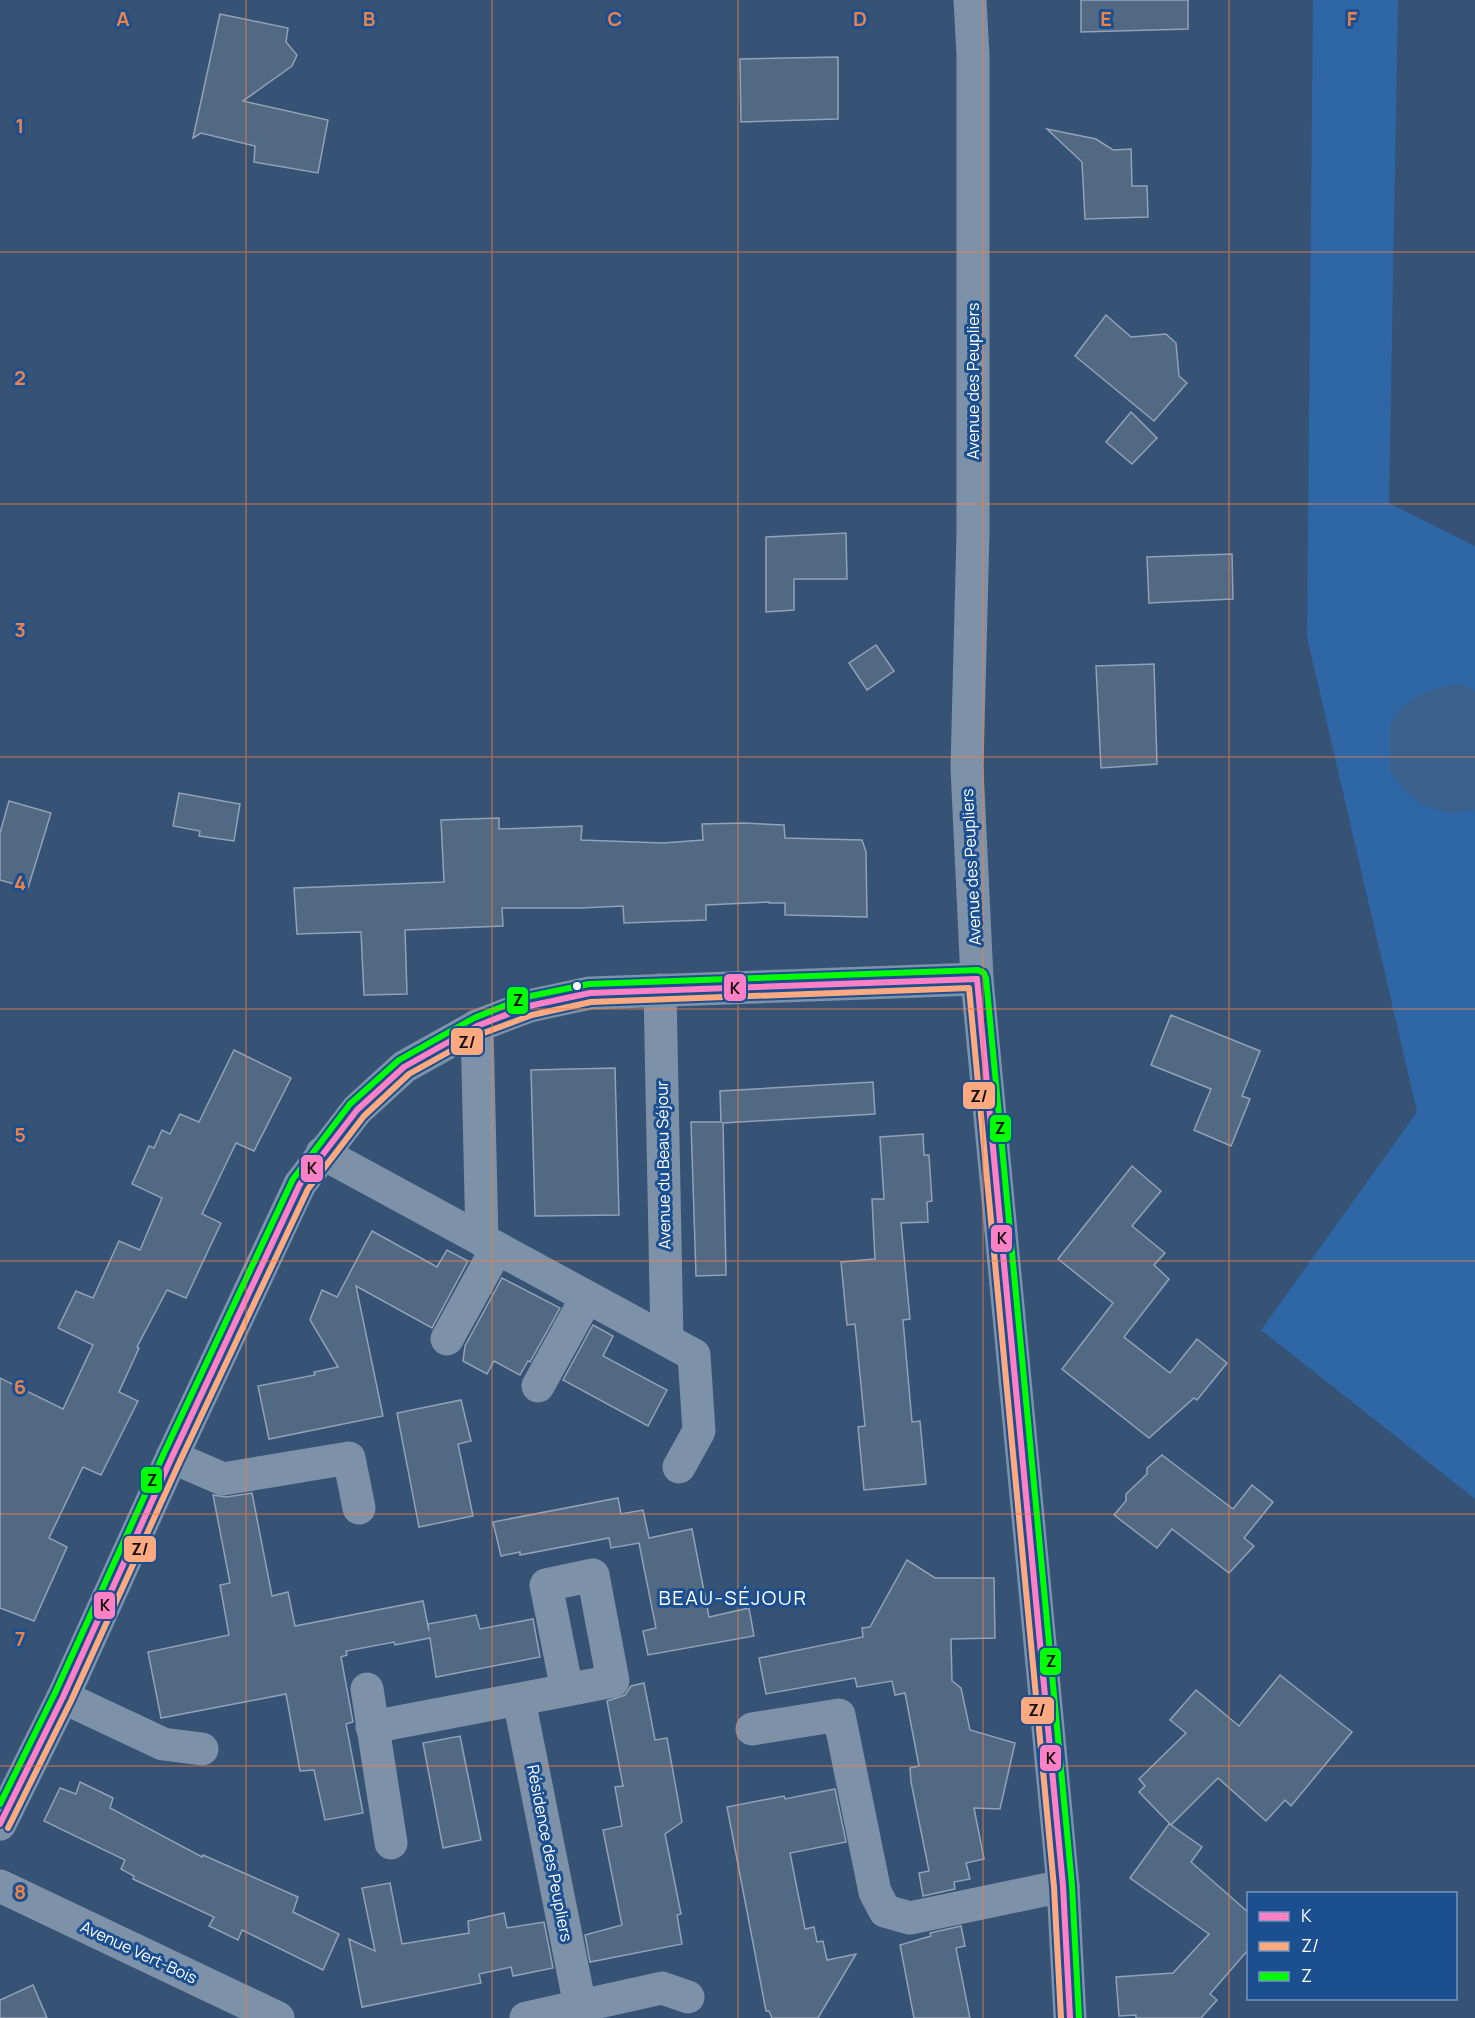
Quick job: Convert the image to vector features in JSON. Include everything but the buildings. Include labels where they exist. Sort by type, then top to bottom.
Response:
[{"type":"street","name":"Avenue des Peupliers","points":[[970,0],[973,55],[973,533],[967,768],[977,979],[1063,1886],[1071,2018]]},
{"type":"street","points":[[0,1824],[63,1697],[300,1184],[357,1110],[404,1067],[477,1026],[529,1006],[590,993],[977,979]]},
{"type":"street","name":"Avenue du Beau Séjour","points":[[660,990],[667,1340]]},
{"type":"street","points":[[447,1339],[489,1244],[477,1026]]},
{"type":"street","points":[[322,1153],[694,1355],[699,1431],[679,1467]]},
{"type":"street","points":[[538,1386],[587,1297]]},
{"type":"street","points":[[172,1457],[223,1479],[349,1458],[359,1508]]},
{"type":"street","points":[[367,1689],[391,1843]]},
{"type":"street","points":[[372,1727],[567,1690]]},
{"type":"street","points":[[63,1697],[163,1744],[202,1749]]},
{"type":"street","name":"Résidence des Peupliers","points":[[519,1700],[580,2006]]},
{"type":"street","points":[[752,1729],[839,1715],[875,1892],[885,1911],[910,1918],[1063,1886]]},
{"type":"street","name":"Avenue Vert-Bois","points":[[0,1886],[278,2018]]},
{"type":"street","points":[[526,2018],[662,1989],[688,1997]]},
{"type":"shaded area","points":[[1313,0],[1398,0],[1389,503],[1475,546],[1475,1499],[1261,1330],[1417,1112],[1307,637]]},
{"type":"shaded area","points":[[1465,685],[1475,691],[1475,810],[1447,813],[1423,804],[1406,792],[1390,771],[1390,724],[1400,709],[1419,695],[1444,686]]},
{"type":"transit line","name":"Z","points":[[0,1804],[55,1693],[164,1453],[293,1179],[350,1104],[399,1060],[474,1018],[526,997],[589,984],[978,970],[984,973],[986,978],[1072,1885],[1079,2018]]},
{"type":"transit line","name":"K","points":[[977,979],[1063,1886],[1070,2018]]},
{"type":"transit line","name":"K","points":[[0,1824],[63,1697],[300,1184],[357,1110],[404,1067],[477,1026],[529,1006],[590,993],[977,979]]},
{"type":"transit line","name":"Z/","points":[[8,1828],[71,1701],[180,1461],[308,1189],[364,1116],[409,1074],[481,1034],[532,1015],[591,1002],[969,988],[1054,1887],[1061,2018]]},
{"type":"district","name":"BEAU-SÉJOUR","points":[[733,1597]]}]
